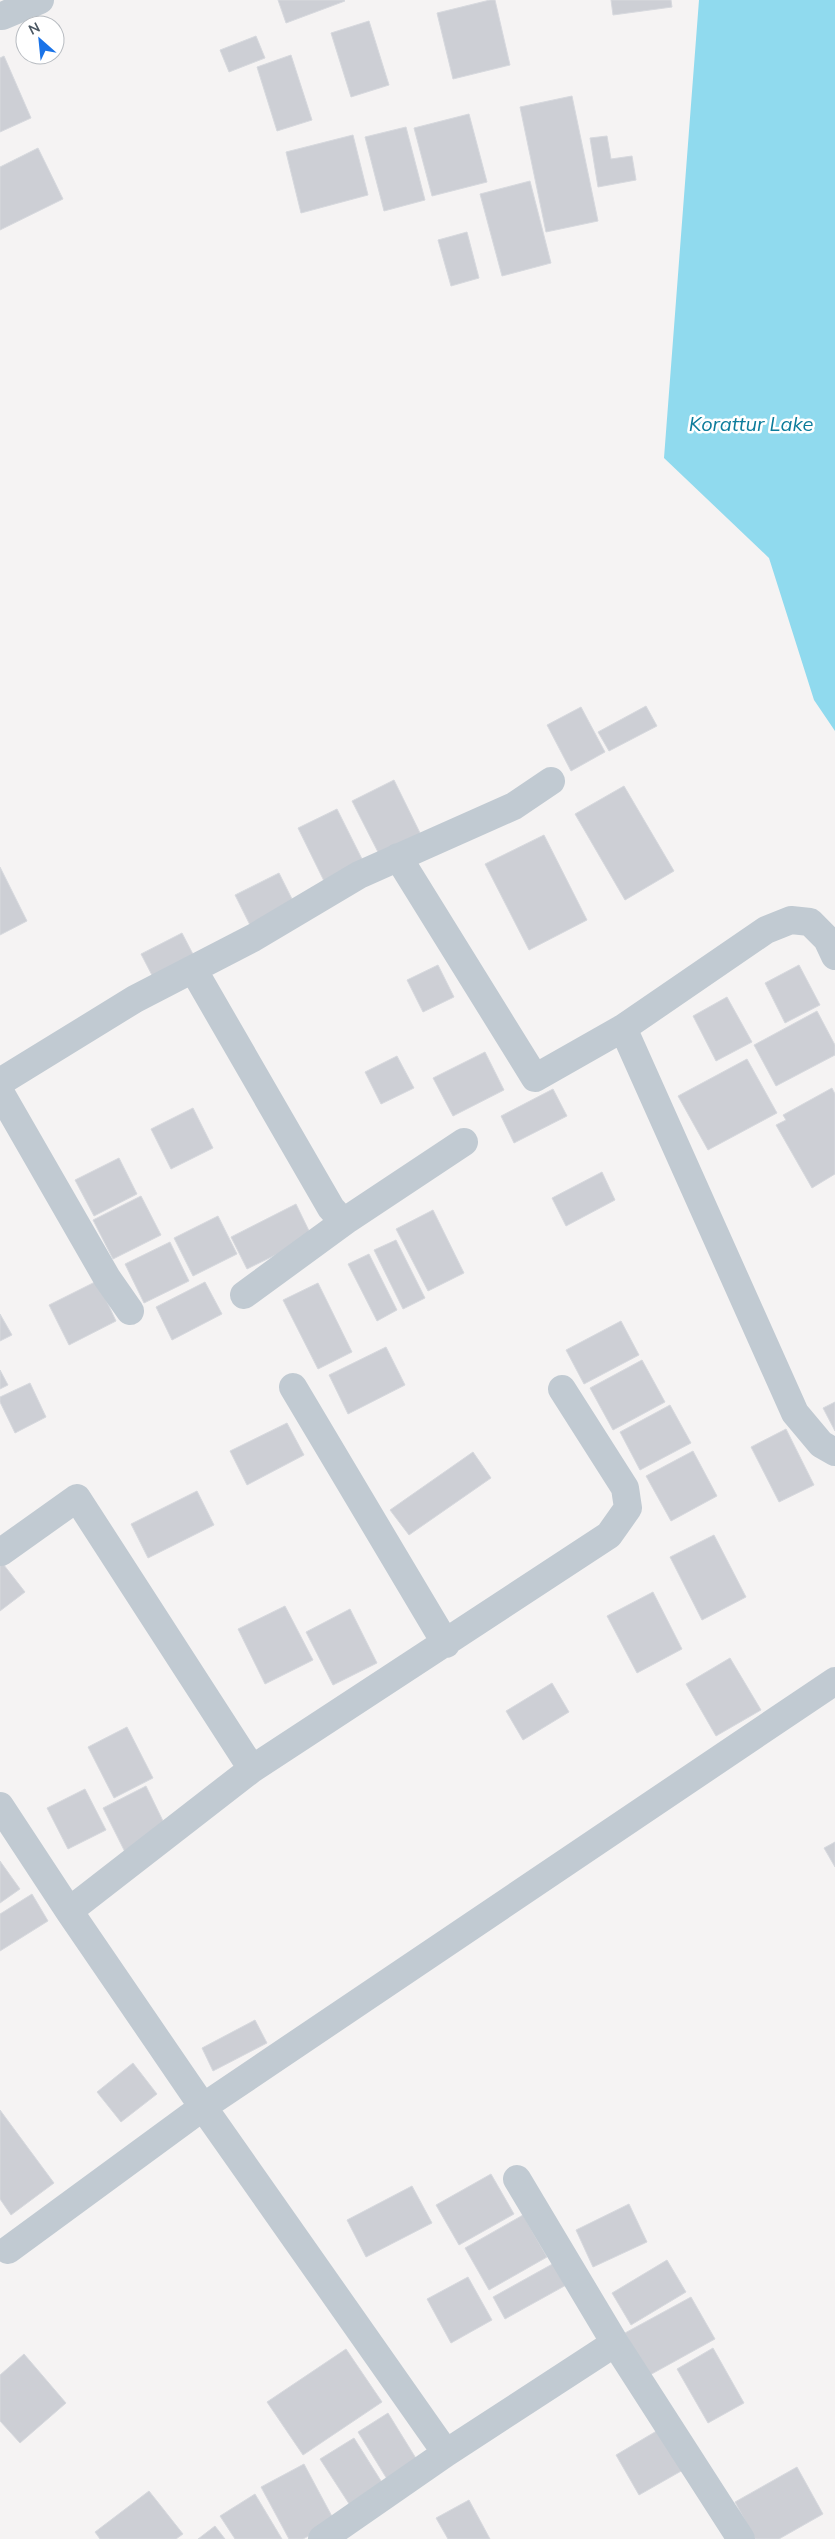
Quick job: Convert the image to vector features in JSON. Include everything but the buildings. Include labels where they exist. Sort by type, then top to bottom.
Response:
[{"type":"street","points":[[1,15],[40,0]]},
{"type":"street","points":[[0,1082],[135,1000],[253,938],[359,875],[514,806],[551,780]]},
{"type":"street","points":[[398,857],[535,1078],[624,1028],[766,930],[791,920],[810,922],[827,939],[835,956]]},
{"type":"street","points":[[193,969],[331,1208],[340,1218],[348,1219]]},
{"type":"street","points":[[624,1028],[795,1413],[821,1444],[835,1452]]},
{"type":"street","points":[[0,1092],[107,1278],[130,1311]]},
{"type":"street","points":[[244,1295],[348,1219],[464,1142]]},
{"type":"street","points":[[293,1387],[446,1644]]},
{"type":"street","points":[[69,1911],[252,1769],[446,1644],[609,1535],[628,1508],[625,1488],[562,1388]]},
{"type":"street","points":[[0,1551],[77,1498],[252,1769]]},
{"type":"street","points":[[8,2250],[203,2107],[835,1681]]},
{"type":"street","points":[[0,1806],[69,1911],[203,2107],[446,2453]]},
{"type":"street","points":[[517,2179],[614,2343],[742,2539]]},
{"type":"street","points":[[322,2539],[446,2453],[614,2343]]},
{"type":"water","name":"Korattur Lake","points":[[699,0],[835,0],[835,731],[814,700],[769,558],[664,458]]}]
